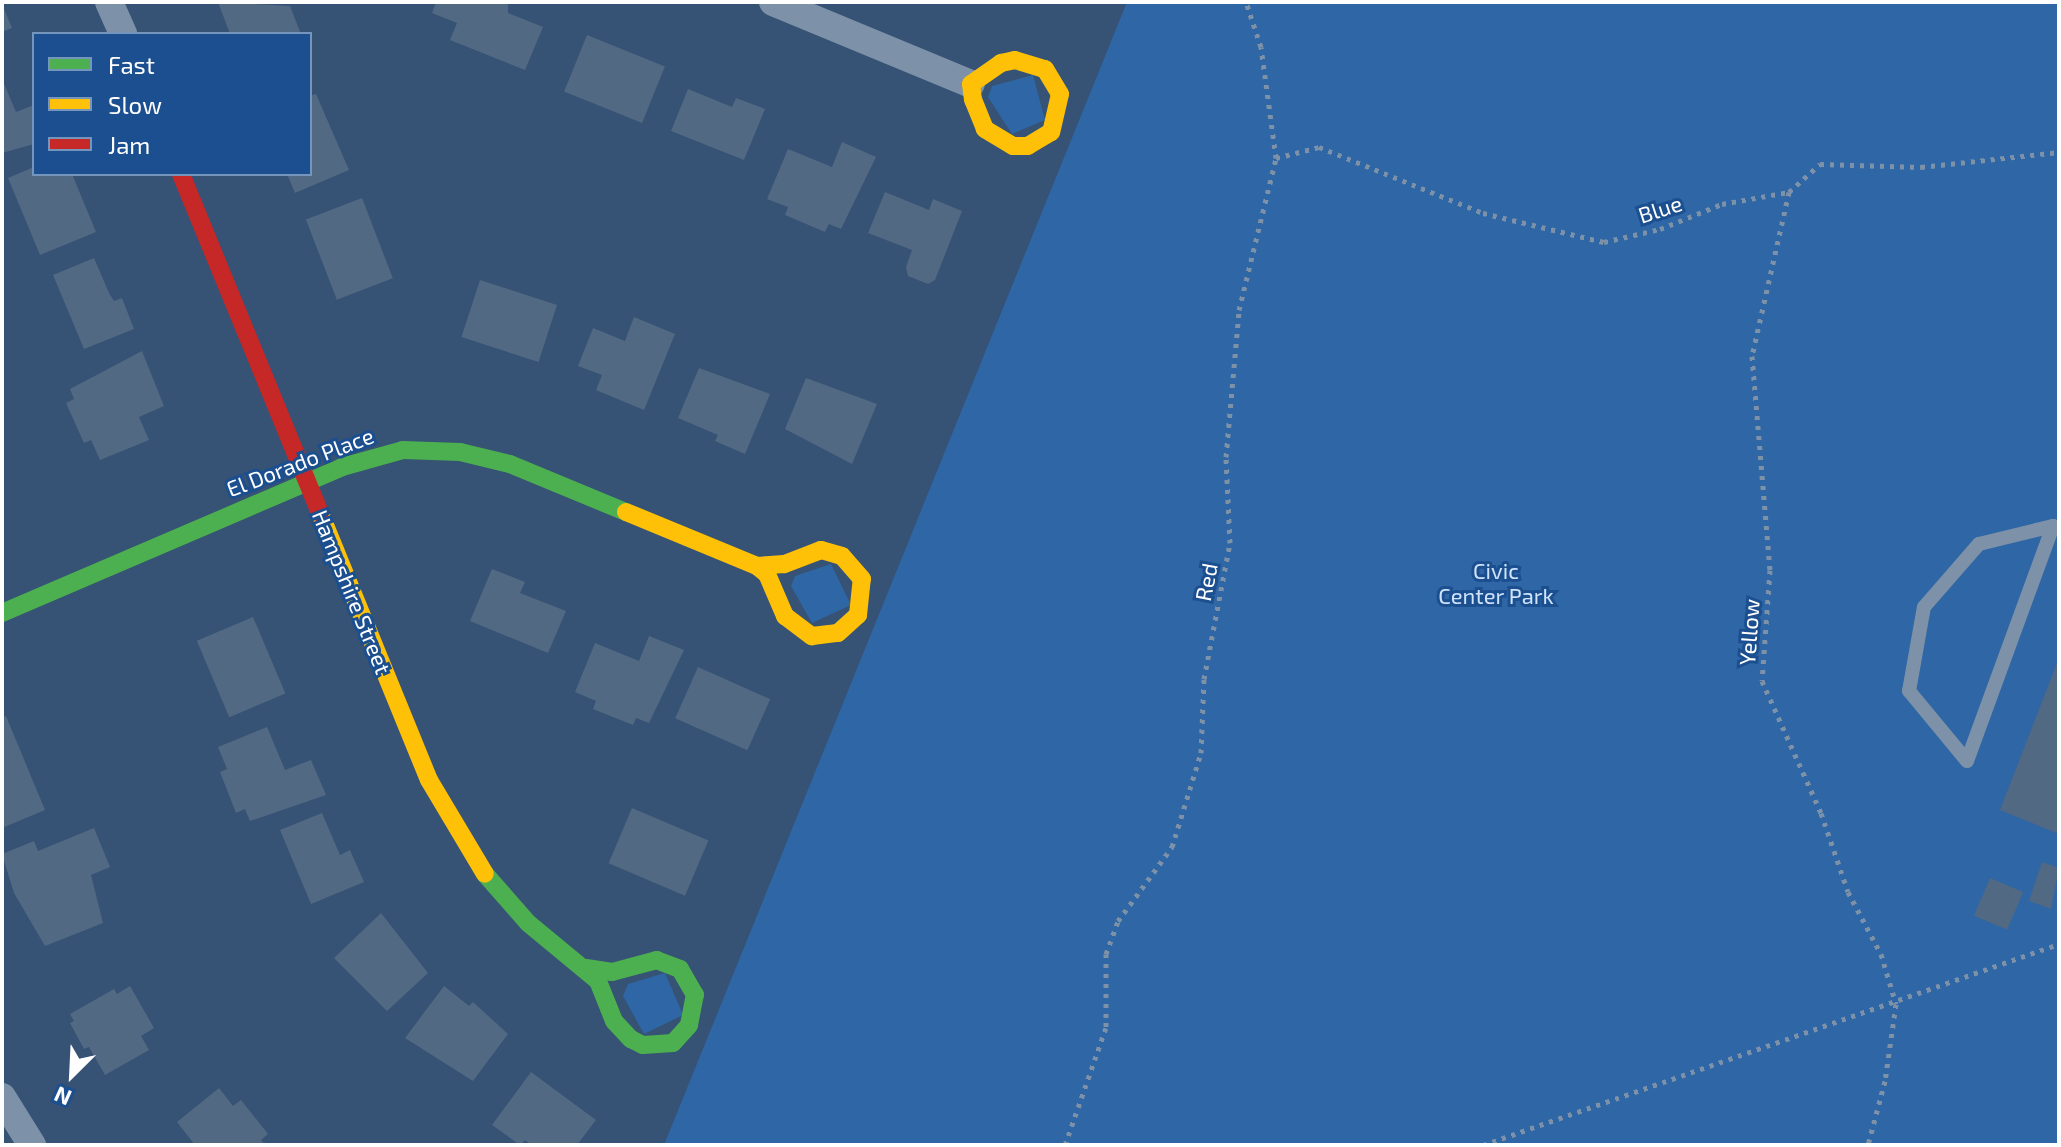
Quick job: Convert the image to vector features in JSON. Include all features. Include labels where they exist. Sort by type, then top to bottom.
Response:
[{"type":"street","points":[[109,2],[122,32]]},
{"type":"street","points":[[773,2],[971,84]]},
{"type":"street","points":[[1031,62],[1056,80],[1058,119],[1041,141],[1013,146],[985,129],[971,84],[1001,63],[1031,62]]},
{"type":"street","name":"Hampshire Street","points":[[182,176],[453,829],[472,860],[528,923],[586,968],[606,992],[614,1021],[631,1039],[659,1046],[683,1035],[695,995],[680,969],[657,960],[612,972],[586,968]]},
{"type":"street","name":"El Dorado Place","points":[[2,613],[374,455],[432,449],[510,464],[757,566]]},
{"type":"street","points":[[821,550],[842,556],[862,579],[858,615],[838,633],[824,637],[800,631],[785,616],[767,574],[757,566],[784,564],[821,550]]},
{"type":"street","points":[[2,1097],[32,1145]]},
{"type":"lane","points":[[2056,527],[1967,761],[1909,691],[1924,607],[1979,544],[2056,527]]},
{"type":"path","name":"Red","points":[[1065,1145],[1106,1027],[1106,954],[1114,932],[1172,847],[1201,753],[1204,679],[1230,543],[1226,457],[1239,310],[1276,158],[1261,47],[1246,2]]},
{"type":"path","name":"Blue","points":[[1276,158],[1319,147],[1483,213],[1604,242],[1660,229],[1722,204],[1789,192]]},
{"type":"path","points":[[1789,192],[1820,164],[1921,167],[2059,152]]},
{"type":"path","name":"Yellow","points":[[1789,192],[1752,356],[1770,570],[1762,681],[1821,813],[1848,892],[1881,954],[1896,1004],[1885,1081],[1868,1145]]},
{"type":"path","points":[[1483,1145],[1896,1004],[2059,944]]},
{"type":"green space","name":"Civic Center Park","points":[[1127,2],[2059,2],[2059,1145],[664,1145]]},
{"type":"green space","points":[[1033,75],[1045,120],[1012,134],[988,97],[992,86]]},
{"type":"green space","points":[[831,564],[851,605],[812,623],[791,586],[795,576]]},
{"type":"green space","points":[[665,973],[683,1015],[644,1034],[623,996],[628,984]]},
{"type":"building","points":[[218,2],[290,6],[300,32],[229,32]]},
{"type":"building","points":[[436,2],[508,2],[508,13],[543,27],[525,70],[450,40],[457,23],[432,13]]},
{"type":"building","points":[[2,4],[12,28],[2,32]]},
{"type":"building","points":[[587,35],[665,66],[642,123],[564,92]]},
{"type":"building","points":[[2,79],[16,112],[32,106],[32,145],[2,153]]},
{"type":"building","points":[[688,89],[732,107],[736,98],[765,109],[744,160],[671,131]]},
{"type":"building","points":[[316,94],[349,170],[295,193],[288,176],[312,176],[312,95]]},
{"type":"building","points":[[842,142],[876,157],[841,229],[829,224],[825,232],[785,215],[788,207],[767,199],[788,149],[832,167]]},
{"type":"building","points":[[32,168],[32,176],[73,176],[96,232],[40,255],[8,178]]},
{"type":"building","points":[[885,192],[929,210],[933,199],[962,211],[935,280],[928,284],[908,276],[906,267],[912,250],[868,233]]},
{"type":"building","points":[[362,198],[393,278],[337,300],[306,220]]},
{"type":"building","points":[[94,258],[114,301],[122,298],[134,329],[84,349],[53,275]]},
{"type":"building","points":[[480,280],[557,305],[538,362],[461,337]]},
{"type":"building","points":[[634,317],[675,334],[644,410],[596,390],[602,375],[578,366],[593,328],[625,341]]},
{"type":"building","points":[[142,351],[164,406],[139,417],[149,440],[100,460],[91,440],[84,443],[66,403],[74,399],[70,389]]},
{"type":"building","points":[[699,368],[770,394],[745,454],[715,441],[718,435],[678,418]]},
{"type":"building","points":[[806,378],[877,404],[852,464],[785,429]]},
{"type":"building","points":[[492,569],[525,582],[520,593],[566,611],[548,653],[470,621]]},
{"type":"building","points":[[253,617],[285,693],[229,717],[197,641]]},
{"type":"building","points":[[649,636],[684,650],[649,723],[636,718],[633,725],[593,709],[596,701],[575,692],[595,643],[639,661]]},
{"type":"building","points":[[2059,658],[2059,834],[2000,810]]},
{"type":"building","points":[[698,667],[770,699],[747,750],[675,718]]},
{"type":"building","points":[[6,716],[45,810],[2,828],[2,718]]},
{"type":"building","points":[[267,727],[285,770],[311,760],[326,795],[250,821],[245,809],[236,813],[220,772],[227,769],[218,747]]},
{"type":"building","points":[[632,808],[708,840],[685,896],[609,863]]},
{"type":"building","points":[[322,813],[340,855],[350,850],[364,882],[311,904],[280,830]]},
{"type":"building","points":[[94,828],[110,867],[91,875],[103,923],[45,946],[14,893],[2,854],[34,841],[38,851]]},
{"type":"building","points":[[2042,862],[2059,868],[2051,909],[2029,901]]},
{"type":"building","points":[[1990,878],[2023,892],[2007,930],[1974,916]]},
{"type":"building","points":[[381,913],[428,973],[387,1011],[334,958]]},
{"type":"building","points":[[130,986],[154,1028],[141,1036],[149,1050],[105,1075],[89,1047],[84,1049],[70,1023],[74,1021],[70,1014],[114,989],[117,994]]},
{"type":"building","points":[[444,986],[469,1006],[473,1002],[508,1034],[473,1081],[405,1038]]},
{"type":"building","points":[[531,1072],[596,1120],[577,1145],[531,1145],[525,1140],[520,1145],[492,1125]]},
{"type":"building","points":[[219,1088],[233,1106],[241,1100],[268,1134],[261,1140],[265,1145],[195,1145],[177,1122]]},
{"type":"traffic: fast","points":[[2,613],[342,467],[403,450],[460,452],[510,464],[626,512]]},
{"type":"traffic: fast","points":[[485,874],[528,923],[598,981],[614,1021],[631,1039],[643,1045],[673,1043],[689,1025],[695,995],[680,969],[657,960],[612,972],[586,968]]},
{"type":"traffic: slow","points":[[1015,60],[1045,69],[1060,94],[1051,132],[1028,146],[1013,146],[985,129],[973,100],[971,84],[1001,63],[1015,60]]},
{"type":"traffic: slow","points":[[626,512],[757,566],[767,574],[785,616],[812,636],[838,633],[858,615],[862,579],[842,556],[821,550],[784,564],[757,566]]},
{"type":"traffic: slow","points":[[320,513],[429,780],[485,874]]},
{"type":"traffic: jam","points":[[182,176],[320,513]]}]
